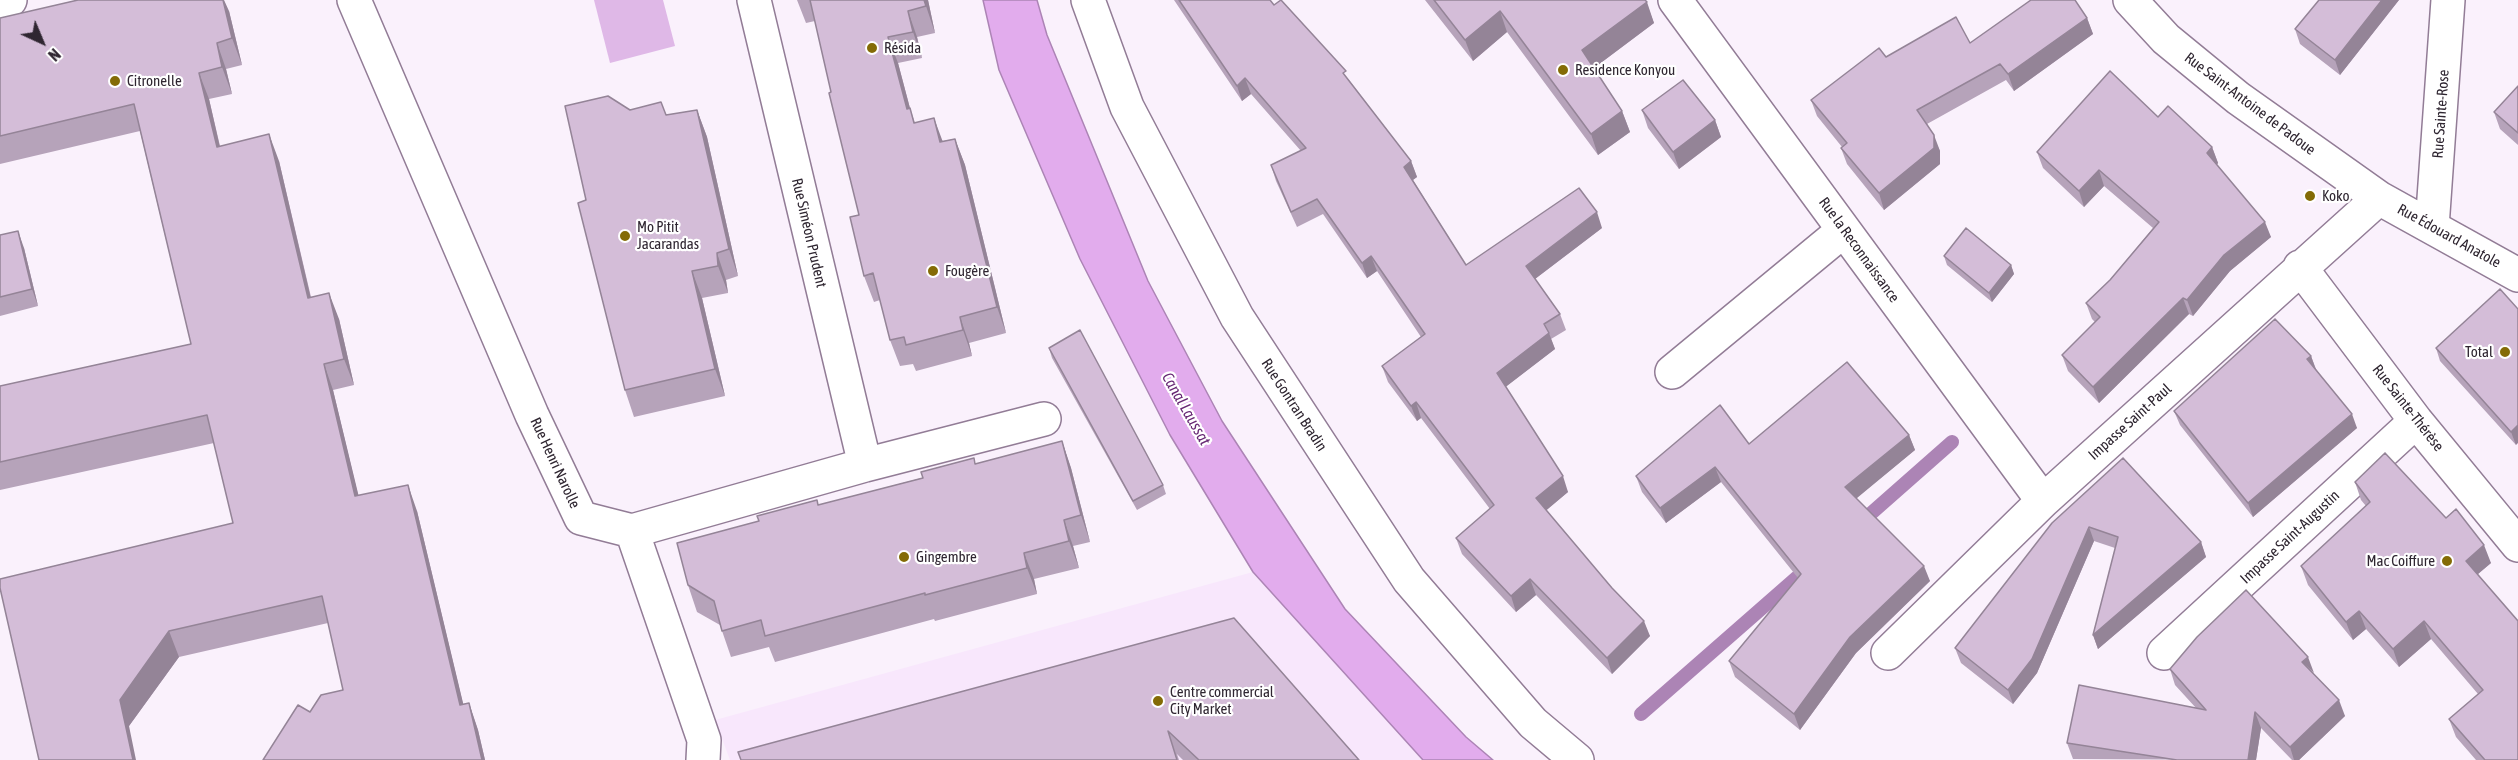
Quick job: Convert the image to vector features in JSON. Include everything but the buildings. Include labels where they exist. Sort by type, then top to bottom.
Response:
[{"type":"street","points":[[0,2],[10,0]]},
{"type":"street","name":"Rue Henri Narolle","points":[[354,0],[532,416],[581,518],[632,531]]},
{"type":"street","name":"Rue Siméon Prudent","points":[[753,0],[865,465]]},
{"type":"street","name":"Rue Gontran Bradin","points":[[1088,0],[1127,107],[1237,317],[1409,580],[1533,723],[1577,760]]},
{"type":"street","name":"Rue la Reconnaissance","points":[[1675,0],[2043,501]]},
{"type":"street","name":"Rue Saint-Antoine de Padoue","points":[[2130,0],[2166,39],[2238,98],[2379,198]]},
{"type":"street","name":"Rue Sainte-Rose","points":[[2432,227],[2448,0]]},
{"type":"street","name":"Rue Édouard Anatole","points":[[2379,198],[2518,274]]},
{"type":"street","name":"Impasse Saint-Paul","points":[[1888,653],[2043,501],[2379,198]]},
{"type":"street","points":[[1672,372],[1844,230]]},
{"type":"street","name":"Rue Sainte-Thérèse","points":[[2300,267],[2416,421],[2518,545]]},
{"type":"street","points":[[703,760],[704,740],[632,531],[865,465],[1044,419]]},
{"type":"street","name":"Impasse Saint-Augustin","points":[[2164,653],[2416,421]]},
{"type":"shaded area","points":[[594,0],[663,0],[675,46],[610,63]]},
{"type":"shaded area","points":[[1253,572],[1423,760],[730,760],[715,720]]},
{"type":"water","name":"Canal Laussat","points":[[983,0],[1037,0],[1047,35],[1148,281],[1222,421],[1345,609],[1466,737],[1493,760],[1423,760],[1253,572],[1170,435],[1080,259],[999,70]]},
{"type":"waterway","points":[[1859,524],[1952,442]]},
{"type":"waterway","points":[[1641,714],[1810,566]]},
{"type":"place","name":"Résida","points":[[872,48]]},
{"type":"place","name":"Residence Konyou","points":[[1563,70]]},
{"type":"place","name":"Citronelle","points":[[115,81]]},
{"type":"place","name":"Koko","points":[[2310,196]]},
{"type":"place","name":"Mo Pitit Jacarandas","points":[[625,236]]},
{"type":"place","name":"Fougère","points":[[933,271]]},
{"type":"place","name":"Total","points":[[2505,352]]},
{"type":"place","name":"Gingembre","points":[[904,557]]},
{"type":"place","name":"Mac Coiffure","points":[[2447,561]]},
{"type":"place","name":"Centre commercial City Market","points":[[1158,701]]}]
